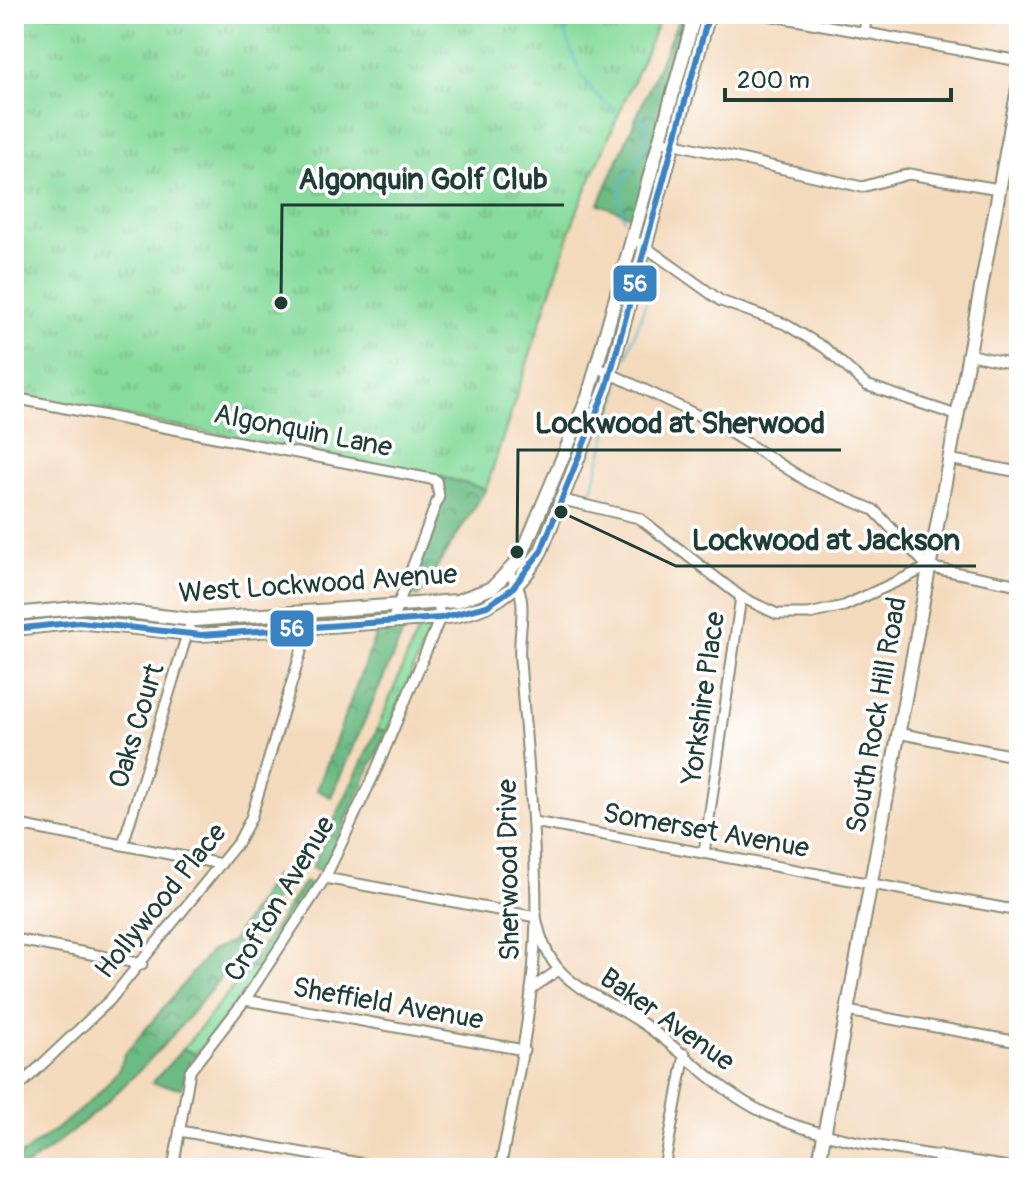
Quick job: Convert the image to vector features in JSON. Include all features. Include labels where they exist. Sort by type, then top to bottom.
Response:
[{"type":"main road","name":"West Lockwood Avenue","points":[[14,614],[87,607],[189,620],[438,603],[479,594],[509,574],[527,546],[597,367],[695,14]]},
{"type":"main road","name":"West Lockwood Avenue","points":[[15,627],[79,622],[188,635],[440,618],[488,607],[519,584],[541,551],[611,372],[709,14]]},
{"type":"main road","name":"South Rock Hill Road","points":[[818,1168],[1019,83]]},
{"type":"street","points":[[763,14],[1019,61]]},
{"type":"street","points":[[864,33],[867,14]]},
{"type":"street","points":[[659,140],[862,187],[909,174],[999,189]]},
{"type":"street","points":[[632,238],[721,301],[785,324],[825,348],[866,385],[956,415]]},
{"type":"street","points":[[967,354],[1019,365]]},
{"type":"street","points":[[597,367],[718,425],[810,483],[874,510],[928,567],[1019,585]]},
{"type":"street","name":"Algonquin Lane","points":[[14,398],[436,480],[439,496],[392,621]]},
{"type":"street","points":[[948,459],[1019,472]]},
{"type":"street","points":[[547,497],[639,518],[741,597],[777,614],[809,614],[844,606],[928,567]]},
{"type":"street","points":[[509,574],[519,584]]},
{"type":"street","name":"Sherwood Drive","points":[[500,1168],[524,1050],[536,917],[534,822],[519,646],[523,602],[519,584]]},
{"type":"street","name":"Yorkshire Place","points":[[704,853],[741,597]]},
{"type":"street","points":[[438,603],[440,618]]},
{"type":"street","name":"Hollywood Place","points":[[14,1091],[64,1047],[142,964],[239,841],[251,818],[313,612]]},
{"type":"street","name":"Crofton Avenue","points":[[173,1168],[190,1071],[245,1000],[325,878],[377,768],[440,618]]},
{"type":"street","name":"Oaks Court","points":[[123,844],[188,635],[189,620]]},
{"type":"street","points":[[898,733],[1019,757]]},
{"type":"street","name":"Somerset Avenue","points":[[534,822],[1019,911]]},
{"type":"street","points":[[14,824],[221,864]]},
{"type":"street","points":[[325,878],[536,917]]},
{"type":"street","name":"Baker Avenue","points":[[536,917],[542,945],[557,971],[685,1054],[753,1107],[791,1124],[825,1133],[1016,1168]]},
{"type":"street","points":[[14,939],[142,964]]},
{"type":"street","points":[[531,989],[557,971]]},
{"type":"street","name":"Sheffield Avenue","points":[[245,1000],[524,1050]]},
{"type":"street","points":[[847,1011],[1019,1042]]},
{"type":"street","points":[[664,1168],[685,1054]]},
{"type":"street","points":[[180,1131],[387,1168]]},
{"type":"street","points":[[937,1168],[939,1155]]},
{"type":"green space","points":[[14,14],[662,14],[577,211],[486,489],[441,477],[14,395]]},
{"type":"green space","points":[[681,14],[689,14],[634,217],[599,204]]},
{"type":"green space","points":[[441,477],[486,489],[418,597],[405,592],[443,494]]},
{"type":"green space","points":[[384,612],[382,617],[317,620],[320,616]]},
{"type":"green space","points":[[303,618],[304,623],[213,631],[194,628]]},
{"type":"green space","points":[[407,624],[331,797],[317,790],[379,626]]},
{"type":"green space","points":[[429,624],[429,632],[387,731],[377,730],[420,625]]},
{"type":"green space","points":[[377,730],[387,731],[323,871],[312,868]]},
{"type":"green space","points":[[274,875],[286,881],[202,1002],[101,1107],[24,1168],[14,1168],[14,1160],[59,1127],[108,1083],[124,1055],[210,952],[232,941]]},
{"type":"green space","points":[[304,882],[315,885],[260,971],[249,967]]},
{"type":"green space","points":[[249,967],[260,971],[196,1054],[183,1049]]},
{"type":"green space","points":[[183,1049],[196,1054],[188,1065],[182,1088],[152,1083]]},
{"type":"waterway","points":[[560,14],[578,68],[593,92],[615,109]]},
{"type":"waterway","points":[[624,219],[621,186],[642,152],[648,133],[640,117]]},
{"type":"waterway","points":[[627,358],[647,297],[648,260]]},
{"type":"waterway","points":[[590,497],[619,389]]},
{"type":"transit line","name":"56","points":[[14,629],[79,622],[201,635],[440,618],[487,606],[512,589],[541,551],[607,386],[709,14]]},
{"type":"place","name":"Algonquin Golf Club","points":[[281,303]]},
{"type":"place","name":"Lockwood at Jackson","points":[[561,512]]},
{"type":"place","name":"Lockwood at Sherwood","points":[[517,552]]}]
